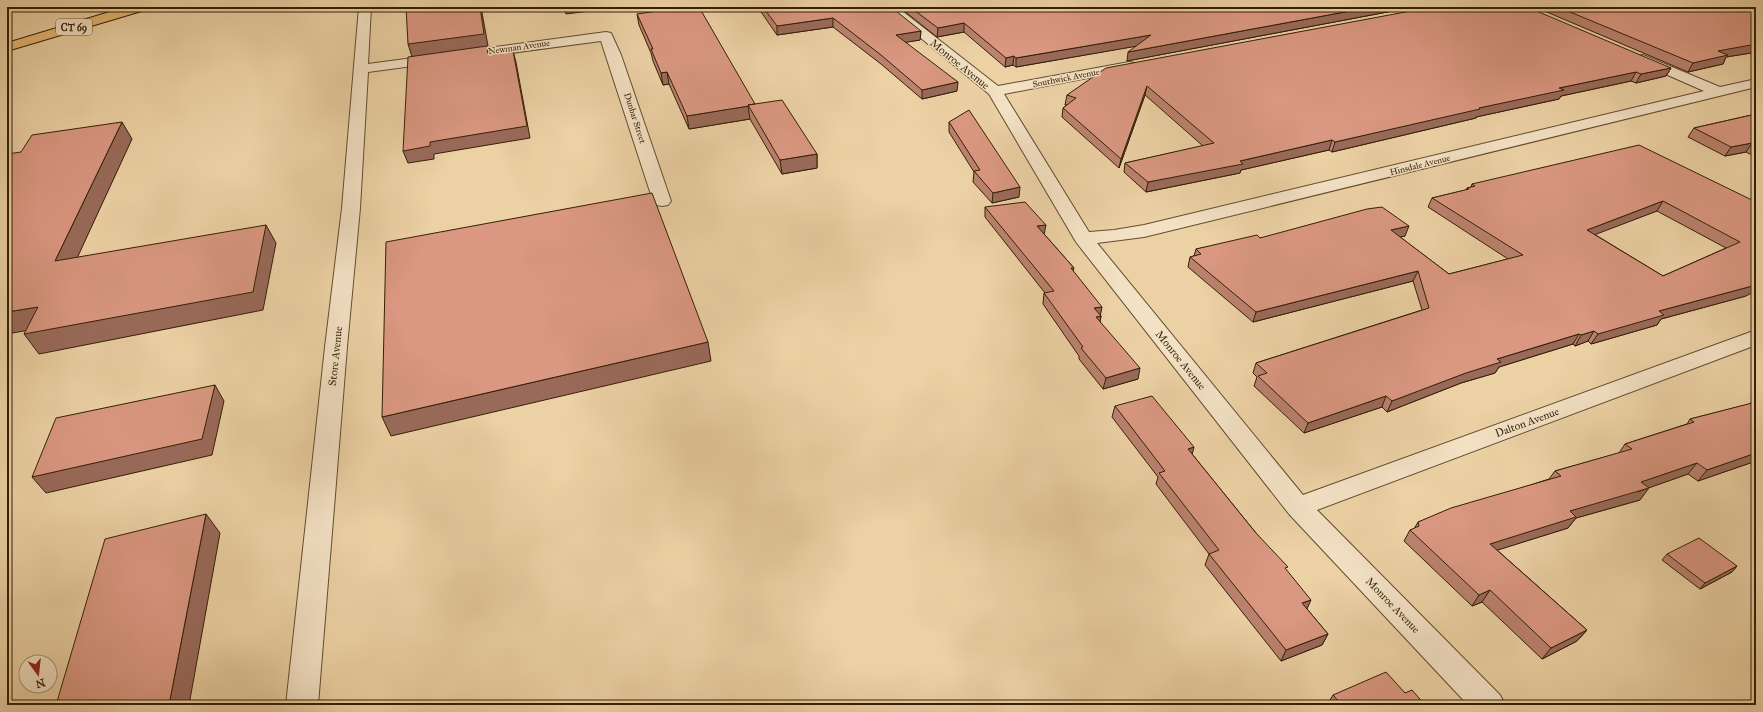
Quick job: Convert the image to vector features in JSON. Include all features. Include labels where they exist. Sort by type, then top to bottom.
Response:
[{"type":"main road","name":"CT 69","points":[[7,47],[140,7]]},
{"type":"street","name":"Store Avenue","points":[[302,705],[336,347],[351,208],[365,7]]},
{"type":"street","name":"Monroe Avenue","points":[[889,7],[995,91],[1083,238],[1298,506],[1489,705]]},
{"type":"street","name":"Newman Avenue","points":[[360,69],[606,36]]},
{"type":"street","name":"Dunbar Street","points":[[606,36],[614,54],[662,201]]},
{"type":"street","points":[[1634,56],[1719,92]]},
{"type":"street","name":"Southwick Avenue","points":[[995,91],[1142,64]]},
{"type":"street","name":"Hinsdale Avenue","points":[[1083,238],[1114,236],[1144,231],[1756,83]]},
{"type":"street","name":"Dalton Avenue","points":[[1298,506],[1756,337]]},
{"type":"building","points":[[406,7],[480,7],[484,34],[408,44]]},
{"type":"building","points":[[685,7],[699,7],[755,104],[687,116],[667,72],[661,73],[651,49],[653,49],[637,14]]},
{"type":"building","points":[[763,7],[891,7],[921,31],[896,35],[958,82],[922,90],[881,55],[833,18],[777,26]]},
{"type":"building","points":[[910,7],[1372,7],[1128,52],[1151,35],[1016,58],[1014,56],[1006,58],[964,23],[938,28]]},
{"type":"building","points":[[1432,7],[1527,7],[1671,68],[1641,74],[1636,72],[1559,88],[1564,90],[1479,108],[1480,109],[1335,142],[1332,140],[1240,161],[1243,164],[1148,182],[1125,163],[1214,143],[1147,86],[1121,159],[1063,108],[1076,98],[1067,95],[1106,68]]},
{"type":"building","points":[[1558,7],[1756,7],[1756,41],[1751,42],[1756,44],[1718,51],[1728,55],[1693,63]]},
{"type":"building","points":[[487,46],[488,55],[513,51],[527,126],[430,142],[430,146],[403,151],[408,57]]},
{"type":"building","points":[[782,100],[817,154],[780,160],[748,105]]},
{"type":"building","points":[[969,110],[1020,187],[993,193],[974,171],[980,170],[949,122]]},
{"type":"building","points":[[1756,114],[1756,144],[1752,143],[1731,147],[1694,128]]},
{"type":"building","points":[[122,122],[55,261],[266,225],[253,292],[24,334],[38,307],[7,312],[7,154],[21,152],[32,135]]},
{"type":"building","points":[[1639,145],[1756,202],[1756,285],[1659,311],[1664,315],[1598,334],[1594,331],[1581,335],[1579,334],[1497,359],[1501,362],[1466,373],[1392,401],[1386,396],[1308,423],[1258,376],[1267,373],[1256,363],[1429,308],[1418,271],[1256,312],[1190,257],[1201,254],[1196,249],[1257,235],[1260,238],[1367,209],[1382,207],[1409,226],[1391,230],[1449,274],[1523,255],[1432,198],[1469,189],[1467,188],[1475,186],[1472,184]],"holes":[[[1663,201],[1740,242],[1663,276],[1587,230]]]},
{"type":"building","points":[[652,193],[708,342],[382,417],[386,242]]},
{"type":"building","points":[[1025,202],[1046,225],[1037,226],[1074,268],[1071,268],[1102,307],[1094,308],[1101,316],[1096,317],[1140,368],[1106,378],[1081,348],[1083,347],[1044,293],[1054,291],[985,207]]},
{"type":"building","points":[[215,385],[202,439],[32,477],[56,418]]},
{"type":"building","points":[[1152,396],[1194,447],[1188,449],[1256,533],[1288,567],[1285,568],[1311,600],[1302,603],[1328,634],[1286,650],[1209,554],[1219,550],[1159,473],[1165,471],[1115,406]]},
{"type":"building","points":[[1756,402],[1756,453],[1707,470],[1697,463],[1641,482],[1649,488],[1570,511],[1576,517],[1490,544],[1587,630],[1551,648],[1490,590],[1479,595],[1410,530],[1419,526],[1418,522],[1451,508],[1561,476],[1555,471],[1632,449],[1625,444],[1694,422],[1690,419]]},
{"type":"building","points":[[206,514],[169,705],[56,705],[105,539]]},
{"type":"building","points":[[1699,538],[1737,566],[1705,583],[1667,554]]},
{"type":"building","points":[[1386,672],[1405,693],[1412,690],[1425,705],[1336,705],[1340,703],[1333,695]]}]
